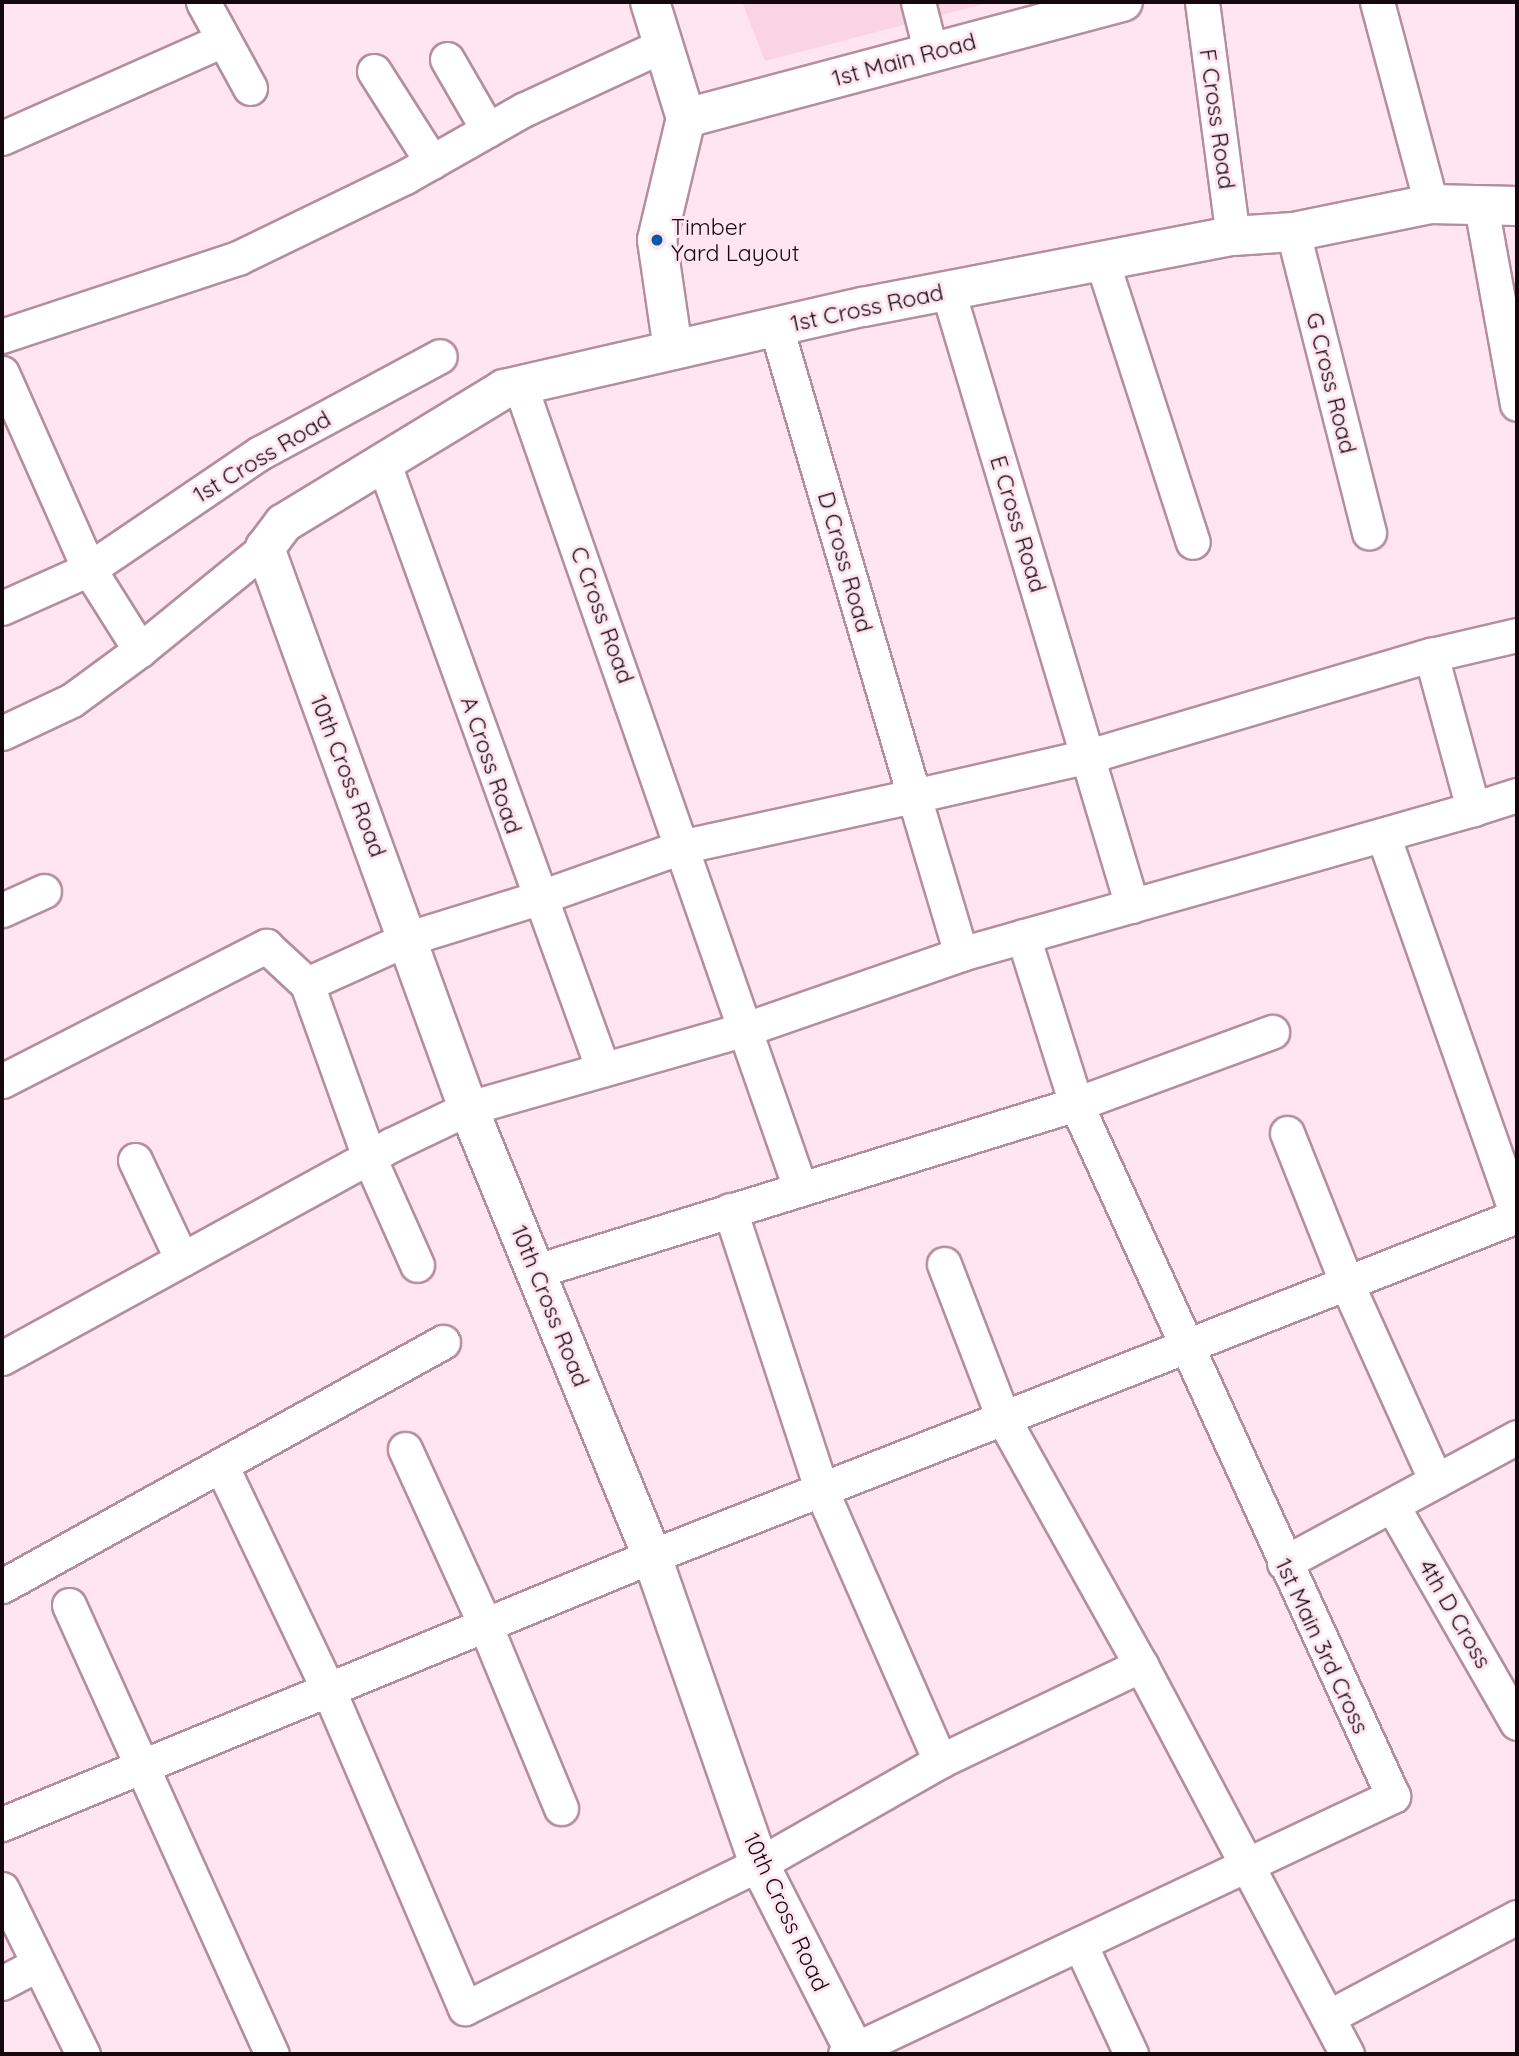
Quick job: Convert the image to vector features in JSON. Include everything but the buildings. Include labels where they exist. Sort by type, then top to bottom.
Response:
[{"type":"street","points":[[202,2],[221,41],[250,88]]},
{"type":"street","points":[[650,2],[686,118],[657,240],[673,350]]},
{"type":"street","points":[[918,2],[931,53]]},
{"type":"street","name":"1st Main Road","points":[[686,118],[1123,2]]},
{"type":"street","name":"F Cross Road","points":[[1202,2],[1233,236]]},
{"type":"street","points":[[1377,2],[1431,204]]},
{"type":"street","points":[[2,138],[221,41]]},
{"type":"street","points":[[2,336],[238,258],[432,162],[488,130],[663,45]]},
{"type":"street","points":[[447,60],[488,130]]},
{"type":"street","points":[[374,71],[432,162]]},
{"type":"street","name":"1st Cross Road","points":[[265,548],[284,523],[504,389],[776,327],[1233,236],[1293,232],[1431,204],[1499,206]]},
{"type":"street","points":[[1499,206],[1517,404]]},
{"type":"street","name":"G Cross Road","points":[[1293,232],[1369,533]]},
{"type":"street","points":[[1102,261],[1193,542]]},
{"type":"street","name":"E Cross Road","points":[[948,291],[1132,906]]},
{"type":"street","name":"D Cross Road","points":[[776,327],[961,954]]},
{"type":"street","name":"1st Cross Road","points":[[2,608],[89,569],[260,453],[440,356]]},
{"type":"street","points":[[2,373],[13,426],[89,569],[140,650]]},
{"type":"street","name":"C Cross Road","points":[[520,385],[684,846],[800,1188]]},
{"type":"street","name":"A Cross Road","points":[[383,461],[538,898],[602,1067]]},
{"type":"street","points":[[2,733],[72,699],[140,650],[265,548]]},
{"type":"street","name":"10th Cross Road","points":[[265,548],[409,938],[468,1108],[652,1556],[759,1864],[851,2053]]},
{"type":"street","points":[[307,984],[409,938],[538,898],[684,846],[1089,755],[1432,655],[1517,635]]},
{"type":"street","points":[[1432,655],[1473,809]]},
{"type":"street","points":[[2,1358],[369,1157],[468,1108],[602,1067],[746,1029],[961,954],[1517,795]]},
{"type":"street","points":[[2,1824],[486,1627],[652,1556],[822,1492],[1517,1215],[1383,835]]},
{"type":"street","points":[[2,910],[44,891]]},
{"type":"street","name":"1st Main 3rd Cross","points":[[1023,936],[1076,1104],[1184,1348],[1393,1796],[1246,1865]]},
{"type":"street","points":[[2,1081],[266,946],[307,984],[369,1157],[417,1265]]},
{"type":"street","points":[[536,1270],[1076,1104],[1272,1032]]},
{"type":"street","points":[[1287,1133],[1347,1284],[1436,1481]]},
{"type":"street","points":[[135,1160],[182,1259]]},
{"type":"street","points":[[730,1210],[822,1492],[940,1761]]},
{"type":"street","points":[[944,1264],[1004,1420],[1141,1665],[1347,2054]]},
{"type":"street","points":[[2,1586],[222,1467],[443,1342]]},
{"type":"street","points":[[1284,1563],[1517,1437]]},
{"type":"street","points":[[405,1449],[486,1627],[561,1808]]},
{"type":"street","points":[[222,1467],[329,1691],[465,2008],[759,1864],[940,1761],[1141,1665]]},
{"type":"street","name":"4th D Cross","points":[[1392,1505],[1517,1723]]},
{"type":"street","points":[[69,1605],[145,1766],[272,2054]]},
{"type":"street","points":[[851,2053],[1246,1865]]},
{"type":"street","points":[[2,1889],[83,2054]]},
{"type":"street","points":[[1328,2017],[1517,1917]]},
{"type":"street","points":[[1080,1944],[1131,2054]]},
{"type":"street","points":[[2,1983],[38,1964]]},
{"type":"shaded area","points":[[742,2],[992,2],[765,61]]},
{"type":"place","name":"Timber Yard Layout","points":[[657,240]]}]
